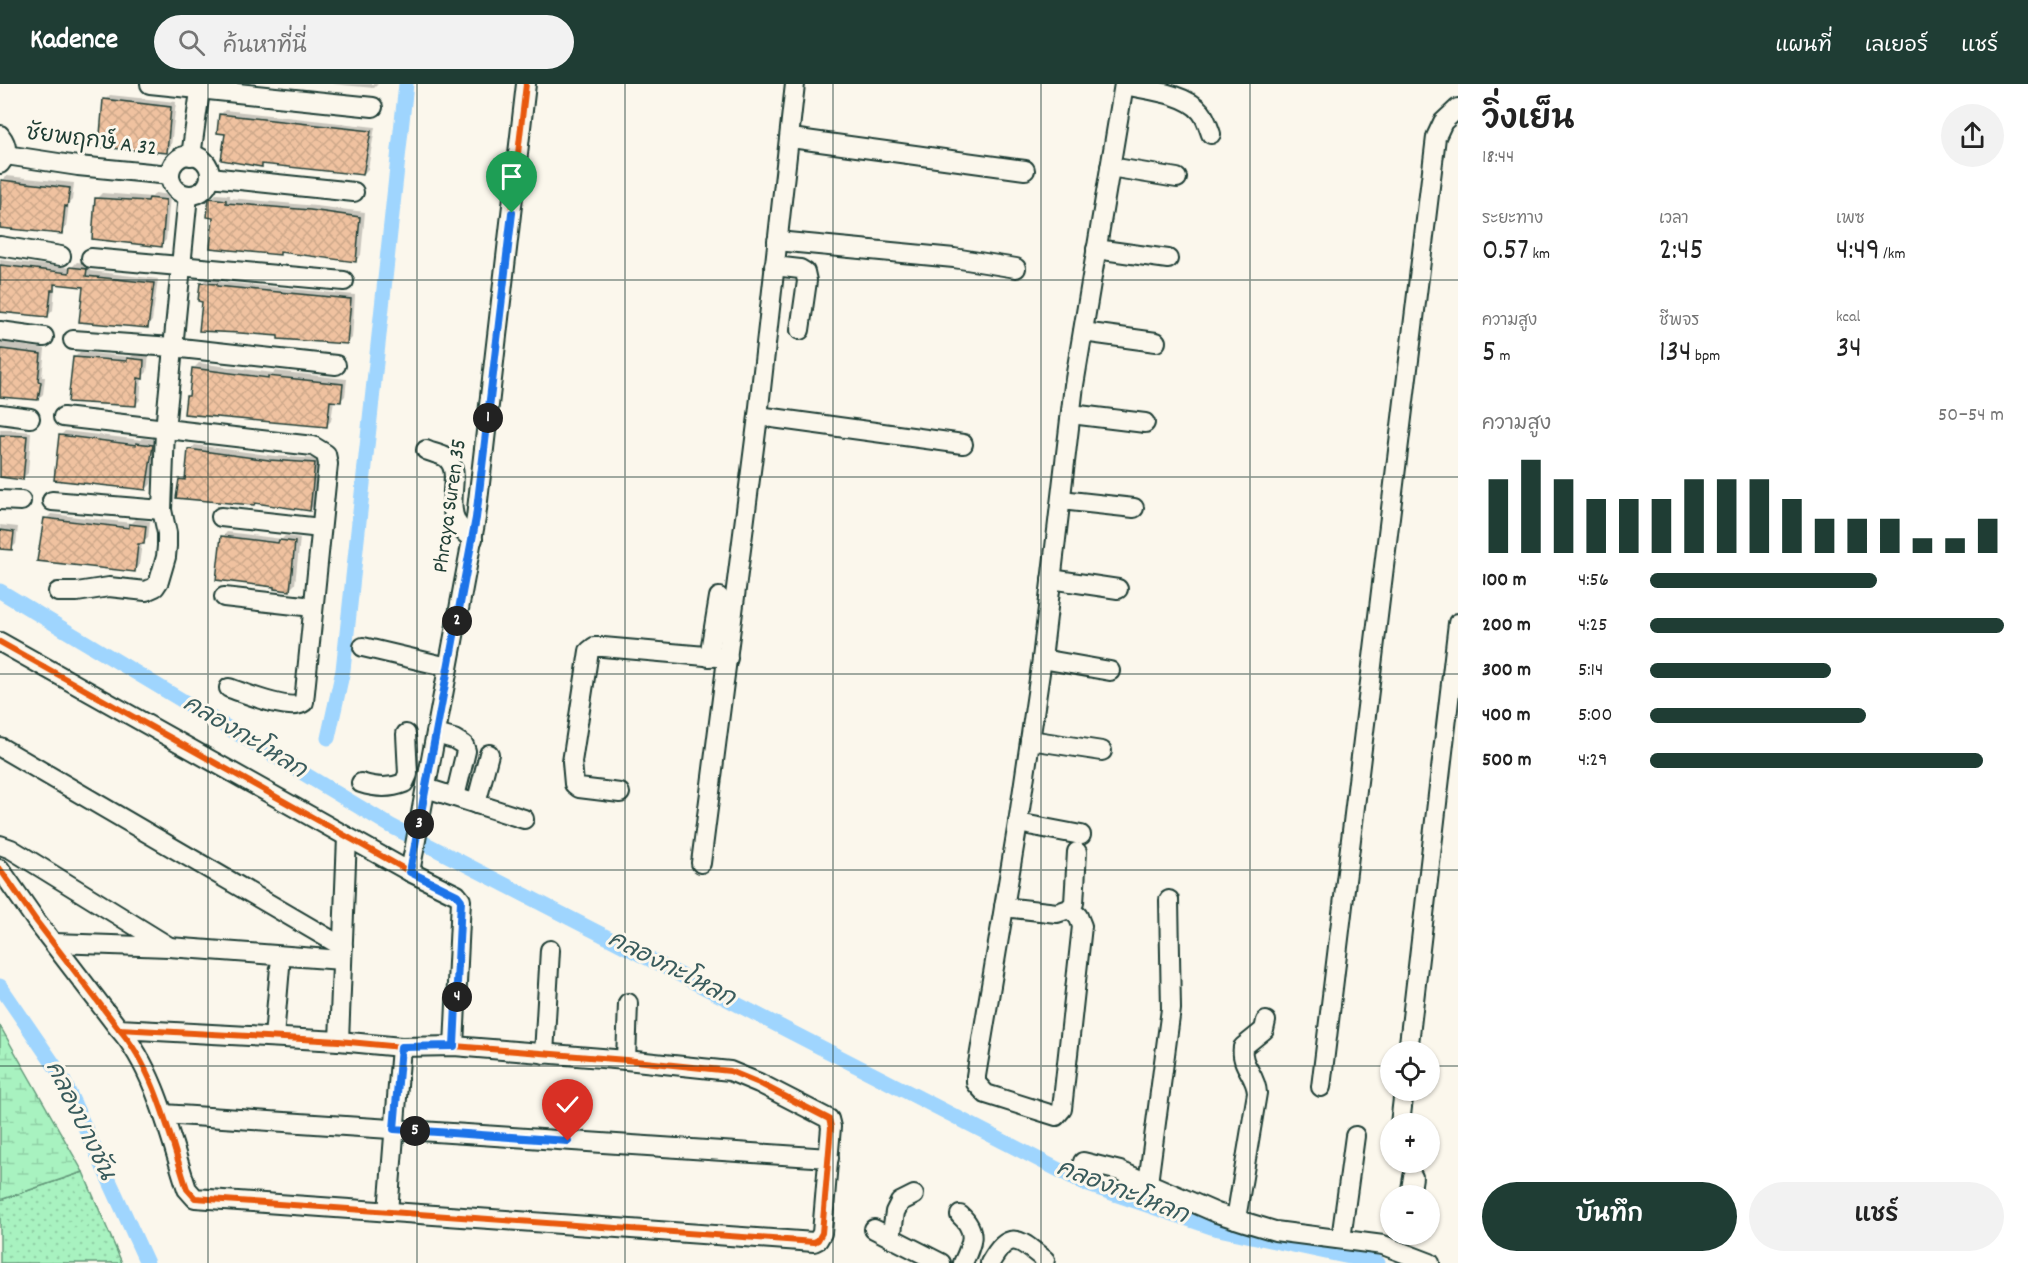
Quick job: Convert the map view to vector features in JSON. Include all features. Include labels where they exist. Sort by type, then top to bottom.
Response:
[{"type":"street","points":[[150,84],[200,87],[373,107]]},
{"type":"street","name":"Phraya Suren 35","points":[[411,866],[473,538],[526,84]]},
{"type":"street","points":[[701,863],[758,416],[795,84]]},
{"type":"street","points":[[1070,909],[1078,916],[1082,926],[1062,1109],[1056,1116],[986,1094],[976,1083],[976,1076],[1018,823],[1042,659],[1071,414],[1124,85],[1182,98],[1202,113],[1211,134]]},
{"type":"street","points":[[191,156],[200,87]]},
{"type":"street","points":[[1321,1087],[1436,137],[1443,122],[1458,108]]},
{"type":"street","points":[[0,135],[5,141],[3,160]]},
{"type":"street","points":[[790,138],[1025,170]]},
{"type":"street","points":[[191,156],[203,160],[210,177],[205,188],[188,195],[173,187],[170,175],[171,169],[179,159],[191,156]]},
{"type":"street","name":"ชัยพฤกษ์ A 32","points":[[3,160],[170,175]]},
{"type":"street","points":[[1110,167],[1176,178]]},
{"type":"street","points":[[210,177],[354,192]]},
{"type":"street","points":[[58,592],[77,592],[110,587],[146,591],[155,587],[159,581],[166,557],[167,533],[162,510],[165,430],[188,195]]},
{"type":"street","points":[[777,241],[954,258],[1016,268]]},
{"type":"street","points":[[0,246],[61,256]]},
{"type":"street","points":[[1096,249],[1168,259]]},
{"type":"street","points":[[91,258],[345,281]]},
{"type":"street","points":[[774,266],[800,269],[805,272],[807,281],[800,330]]},
{"type":"street","points":[[0,331],[44,337]]},
{"type":"street","points":[[1083,332],[1156,342]]},
{"type":"street","points":[[73,340],[172,347],[336,365]]},
{"type":"street","points":[[0,414],[30,418]]},
{"type":"street","points":[[1071,414],[1145,423]]},
{"type":"street","points":[[758,416],[963,444]]},
{"type":"street","points":[[63,417],[318,447],[326,454],[328,464],[305,698],[297,707],[285,706],[229,688]]},
{"type":"street","points":[[426,450],[446,458],[451,465],[454,474],[453,516],[462,532],[473,538]]},
{"type":"street","points":[[0,500],[21,501]]},
{"type":"street","points":[[1060,500],[1134,508]]},
{"type":"street","points":[[52,501],[162,510]]},
{"type":"street","points":[[221,517],[321,528]]},
{"type":"street","points":[[1051,579],[1118,589]]},
{"type":"street","points":[[224,597],[313,607]]},
{"type":"street","points":[[709,657],[719,597]]},
{"type":"street","points":[[1409,1041],[1458,623]]},
{"type":"street","points":[[0,642],[346,837],[411,866],[457,895],[461,900],[454,1046]]},
{"type":"street","points":[[363,647],[448,667]]},
{"type":"street","points":[[620,793],[579,788],[574,784],[572,776],[575,740],[589,651],[594,647],[603,647],[728,658]]},
{"type":"street","points":[[1042,659],[1110,671]]},
{"type":"street","points":[[361,783],[375,787],[394,787],[404,783],[408,774],[406,734]]},
{"type":"street","points":[[436,734],[454,739],[464,745],[466,751],[455,797]]},
{"type":"street","points":[[1030,740],[1102,751]]},
{"type":"street","points":[[0,747],[343,953]]},
{"type":"street","points":[[477,804],[489,754]]},
{"type":"street","points":[[408,774],[455,797],[524,819]]},
{"type":"street","points":[[1004,907],[1057,913],[1070,909],[1074,903],[1079,843],[1018,823]]},
{"type":"street","points":[[339,1041],[346,837]]},
{"type":"street","points":[[0,845],[11,849],[169,947]]},
{"type":"street","points":[[0,869],[54,943],[119,1029],[140,1056],[163,1114],[187,1189],[195,1198],[814,1242],[822,1233],[831,1127],[829,1119],[759,1083],[730,1071],[454,1046],[401,1047],[339,1041],[119,1029]]},
{"type":"street","points":[[1148,1183],[1171,1009],[1169,900]]},
{"type":"street","points":[[54,943],[343,953]]},
{"type":"street","points":[[544,1054],[550,950]]},
{"type":"street","points":[[274,1037],[280,967]]},
{"type":"street","points":[[626,1060],[628,1003]]},
{"type":"street","points":[[1236,1219],[1257,1093],[1256,1083],[1244,1063],[1243,1047],[1264,1030],[1266,1021]]},
{"type":"street","points":[[388,1212],[401,1047]]},
{"type":"street","points":[[163,1114],[829,1158]]},
{"type":"street","points":[[1341,1239],[1355,1136]]},
{"type":"street","points":[[1083,1162],[1119,1171],[1217,1214],[1275,1231],[1380,1245]]},
{"type":"street","points":[[1412,1185],[1413,1177]]},
{"type":"street","points":[[891,1238],[895,1212],[900,1202],[914,1195]]},
{"type":"street","points":[[960,1215],[969,1223],[972,1234],[969,1250],[963,1263]]},
{"type":"street","points":[[874,1229],[939,1262]]},
{"type":"street","points":[[990,1263],[1000,1247],[1010,1240],[1028,1246],[1045,1260]]},
{"type":"street","points":[[1407,1245],[1430,1263]]},
{"type":"green space","points":[[0,1026],[83,1172],[0,1200]]},
{"type":"green space","points":[[83,1172],[122,1263],[0,1263],[0,1200]]},
{"type":"building","points":[[103,99],[171,107],[167,153],[99,147]]},
{"type":"building","points":[[219,114],[371,131],[363,175],[262,164],[262,167],[221,160],[225,134],[217,133]]},
{"type":"building","points":[[1,180],[70,188],[67,207],[65,206],[62,234],[0,228]]},
{"type":"building","points":[[95,198],[166,200],[162,247],[92,239]]},
{"type":"building","points":[[209,198],[226,200],[226,203],[360,217],[356,262],[280,252],[280,255],[210,248],[213,218],[207,217]]},
{"type":"building","points":[[0,265],[69,273],[70,267],[87,269],[86,276],[154,283],[148,328],[79,322],[83,287],[54,284],[54,290],[51,290],[48,317],[0,312]]},
{"type":"building","points":[[200,283],[351,299],[347,344],[278,339],[278,336],[199,331],[202,302],[198,301]]},
{"type":"building","points":[[1,349],[41,354],[38,381],[41,382],[38,400],[0,397]]},
{"type":"building","points":[[73,357],[144,360],[143,379],[138,378],[136,406],[68,402]]},
{"type":"building","points":[[192,368],[268,378],[268,376],[343,384],[341,402],[330,401],[327,427],[184,414],[186,396],[189,396]]},
{"type":"building","points":[[0,435],[27,436],[23,480],[0,477]]},
{"type":"building","points":[[59,435],[153,445],[146,490],[54,480]]},
{"type":"building","points":[[188,449],[269,460],[315,463],[310,511],[255,503],[254,505],[176,498],[179,479],[185,480]]},
{"type":"building","points":[[44,518],[129,528],[129,524],[146,526],[144,544],[138,544],[135,572],[37,561]]},
{"type":"building","points":[[0,530],[14,532],[12,550],[0,549]]},
{"type":"building","points":[[221,536],[278,543],[279,540],[295,542],[290,591],[216,580]]},
{"type":"waterway","points":[[328,738],[343,670],[406,84]]},
{"type":"waterway","name":"คลองกะโหลก","points":[[0,591],[391,826],[1088,1185],[1214,1228],[1378,1263]]},
{"type":"waterway","name":"คลองบางชัน","points":[[0,986],[61,1075],[147,1263]]},
{"type":"cycle path","points":[[0,642],[410,872],[476,518],[526,84]]},
{"type":"cycle path","points":[[0,869],[37,922],[119,1029],[132,1045],[152,1084],[187,1189],[195,1198],[814,1242],[822,1233],[831,1127],[829,1119],[759,1083],[730,1071],[454,1046],[401,1047],[339,1041],[119,1029]]},
{"type":"route","points":[[512,213],[476,518],[410,872],[457,895],[461,900],[454,1046],[401,1047],[394,1129],[568,1141]]}]
